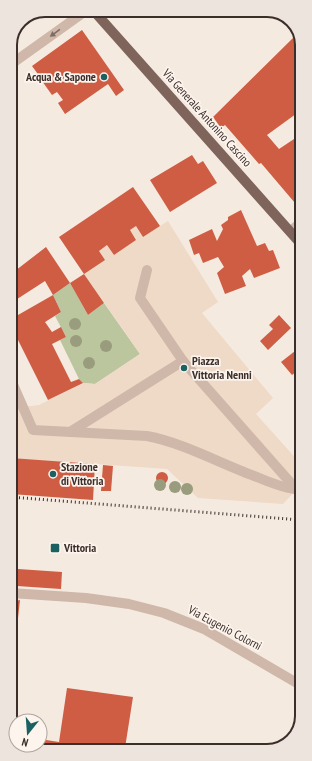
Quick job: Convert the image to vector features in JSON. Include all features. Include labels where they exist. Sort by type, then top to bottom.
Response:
[{"type":"main road","name":"Via Generale Antonino Cascino","points":[[99,17],[295,237]]},
{"type":"street","points":[[17,60],[77,17]]},
{"type":"street","points":[[290,231],[295,227]]},
{"type":"street","points":[[147,270],[140,298],[183,361],[295,486]]},
{"type":"street","points":[[70,432],[183,361]]},
{"type":"street","points":[[17,394],[34,430],[147,436],[164,440],[266,481],[295,489]]},
{"type":"street","name":"Via Eugenio Colorni","points":[[17,593],[86,598],[129,604],[164,613],[204,629],[295,682]]},
{"type":"green space","points":[[70,283],[88,315],[104,303],[140,354],[95,384],[83,383],[79,379],[60,340],[66,337],[55,316],[61,312],[53,295]]},
{"type":"shaded area","name":"Piazza Vittoria Nenni","points":[[168,221],[218,302],[202,313],[273,398],[256,414],[295,457],[295,491],[283,504],[198,498],[167,469],[17,458],[17,406],[39,405],[83,383],[95,384],[140,354],[84,274],[99,251],[107,245],[114,255],[136,240],[130,230],[136,226],[143,237]]},
{"type":"building","points":[[82,30],[124,90],[116,96],[108,84],[65,114],[58,103],[63,100],[57,92],[52,95],[42,81],[46,78],[44,74],[40,77],[32,66]]},
{"type":"building","points":[[293,38],[295,41],[295,115],[267,135],[279,149],[295,138],[295,203],[261,163],[259,164],[225,125],[221,128],[213,117]]},
{"type":"building","points":[[192,155],[198,164],[203,161],[217,183],[170,212],[150,180]]},
{"type":"building","points":[[133,187],[160,226],[143,237],[136,226],[130,230],[136,240],[114,255],[107,245],[99,251],[105,260],[84,274],[59,237]]},
{"type":"building","points":[[241,210],[257,246],[265,243],[269,251],[273,250],[280,268],[254,278],[250,269],[242,276],[246,286],[225,294],[217,273],[224,267],[218,257],[203,263],[199,253],[194,255],[189,240],[212,229],[217,241],[223,229],[221,225],[228,220],[228,217]]},
{"type":"building","points":[[46,247],[70,283],[53,295],[45,281],[17,299],[17,269]]},
{"type":"building","points":[[84,274],[104,303],[88,315],[70,283]]},
{"type":"building","points":[[53,295],[61,312],[45,322],[52,332],[61,327],[66,337],[52,344],[71,382],[79,379],[83,383],[48,400],[17,338],[17,316]]},
{"type":"building","points":[[279,315],[291,328],[268,350],[260,341],[273,329],[269,325]]},
{"type":"building","points":[[295,351],[295,373],[292,375],[281,362]]},
{"type":"building","name":"Stazione di Vittoria","points":[[17,458],[95,464],[93,500],[17,494]]},
{"type":"building","points":[[103,465],[113,466],[111,491],[101,491]]},
{"type":"building","points":[[160,472],[164,472],[168,478],[164,484],[160,484],[156,480],[156,476]]},
{"type":"building","points":[[18,569],[62,572],[61,589],[17,586]]},
{"type":"building","points":[[20,600],[17,627],[17,601]]},
{"type":"building","points":[[67,688],[133,697],[126,744],[48,744],[48,740],[59,742]]},
{"type":"railway","points":[[17,497],[295,520]]},
{"type":"place","name":"Acqua & Sapone","points":[[104,77]]},
{"type":"place","name":"Piazza Vittoria Nenni","points":[[184,368]]},
{"type":"place","name":"Stazione di Vittoria","points":[[53,474]]},
{"type":"place","name":"Vittoria","points":[[55,548]]}]
